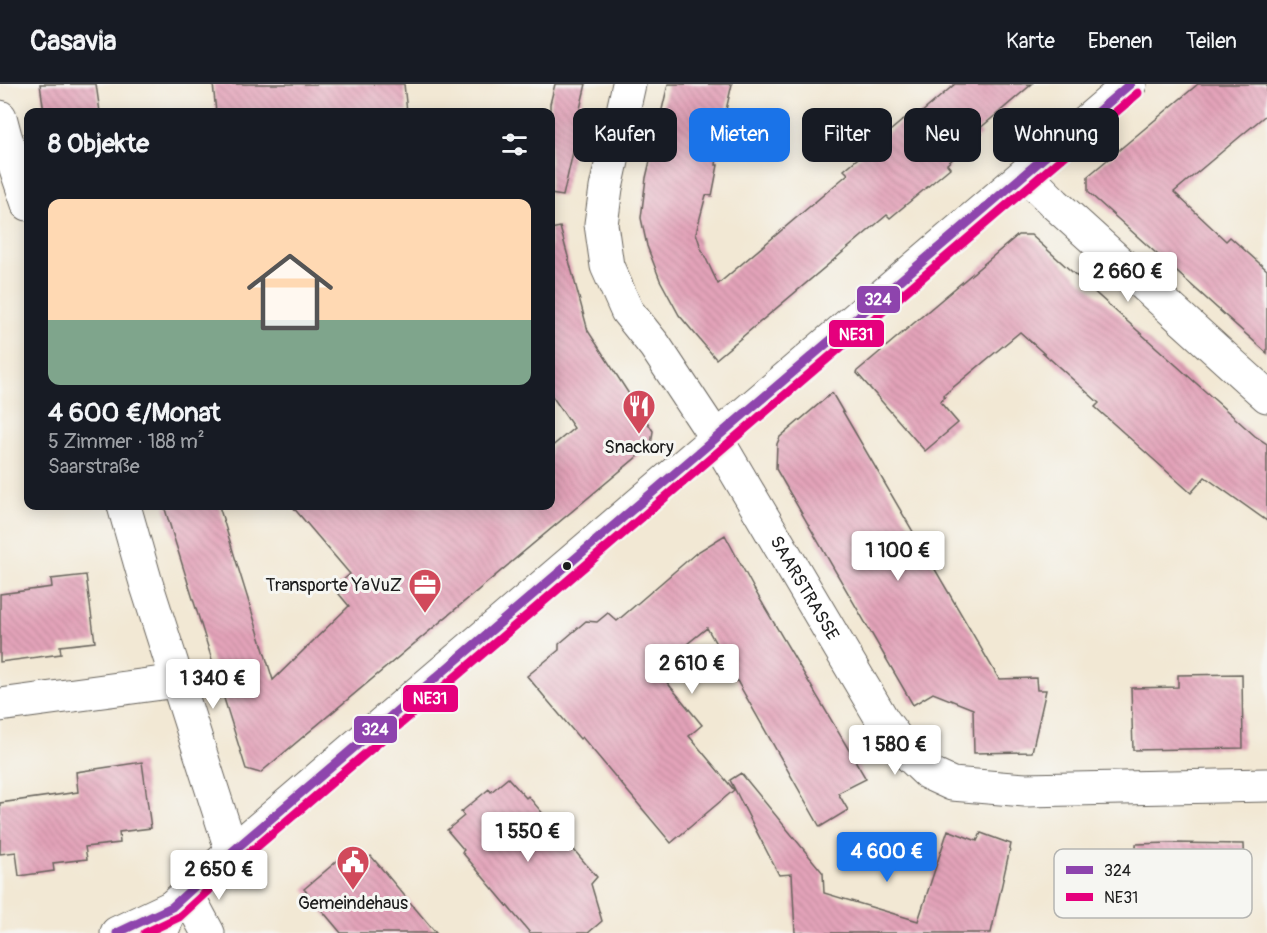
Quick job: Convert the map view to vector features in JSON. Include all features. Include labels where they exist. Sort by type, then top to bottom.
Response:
[{"type":"street","name":"SAARSTRASSE","points":[[629,84],[606,188],[601,224],[606,266],[627,310],[655,346],[716,438],[882,720],[907,753],[928,772],[952,784],[1024,790],[1267,785]]},
{"type":"street","points":[[117,933],[173,911],[232,852],[1130,84]]},
{"type":"street","points":[[0,117],[24,192]]},
{"type":"street","points":[[1025,174],[1055,204],[1267,396]]},
{"type":"street","points":[[125,510],[146,583],[232,852]]},
{"type":"street","points":[[0,705],[177,681]]},
{"type":"street","points":[[173,911],[208,933]]},
{"type":"building","points":[[40,84],[96,84],[99,108],[43,108]]},
{"type":"building","points":[[213,84],[404,84],[407,108],[216,108]]},
{"type":"building","points":[[555,84],[586,84],[580,108],[573,108],[573,152],[563,196],[555,195],[555,108],[550,108]]},
{"type":"building","points":[[668,84],[732,84],[726,108],[689,108],[689,162],[716,162],[718,165],[712,196],[706,195],[696,233],[718,284],[848,174],[844,170],[853,162],[892,162],[892,129],[904,119],[904,162],[949,162],[947,164],[950,168],[890,218],[887,215],[716,359],[679,315],[660,280],[647,246],[641,218],[650,162],[677,162],[677,108],[662,108]]},
{"type":"building","points":[[955,84],[1032,84],[1004,108],[993,108],[993,117],[981,127],[981,108],[927,108]]},
{"type":"building","points":[[1198,84],[1267,84],[1267,114],[1174,192],[1226,241],[1230,237],[1267,270],[1267,353],[1088,192],[1088,176],[1105,162],[1119,162],[1119,150]]},
{"type":"building","points":[[560,227],[588,331],[653,431],[651,445],[260,773],[246,769],[165,510],[220,510],[273,680],[349,606],[334,588],[350,574],[295,510],[555,510],[555,444],[574,428],[555,400],[555,228]]},
{"type":"building","points":[[1018,235],[1031,235],[1255,436],[1267,444],[1267,521],[1205,477],[1191,493],[1095,407],[1099,403],[1020,332],[944,395],[945,397],[940,402],[958,423],[925,451],[856,372]]},
{"type":"building","points":[[832,393],[999,679],[1036,678],[1037,690],[1046,690],[1032,752],[974,753],[973,709],[933,693],[913,705],[776,469],[777,444],[780,437]]},
{"type":"building","points":[[725,535],[754,589],[866,779],[838,793],[848,810],[820,827],[707,628],[656,669],[702,725],[689,736],[734,790],[671,843],[582,737],[580,739],[527,676],[559,650],[559,644],[586,621],[597,622],[608,613],[617,621],[696,553]]},
{"type":"building","points":[[86,575],[95,642],[60,646],[61,654],[0,662],[0,594],[52,587],[51,579]]},
{"type":"building","points":[[1242,674],[1243,748],[1133,750],[1131,688],[1178,687],[1178,675]]},
{"type":"building","points":[[142,762],[151,828],[119,832],[120,843],[85,847],[87,859],[53,863],[54,871],[19,876],[16,852],[0,854],[0,803],[78,792],[76,772]]},
{"type":"building","points":[[741,773],[823,873],[824,893],[918,921],[948,830],[977,841],[981,833],[1011,844],[991,933],[795,933],[792,874],[779,875],[730,780]]},
{"type":"building","points":[[508,778],[526,798],[528,796],[597,877],[591,884],[602,921],[588,933],[530,933],[462,852],[464,850],[447,830],[464,816],[461,812],[489,789],[491,792]]},
{"type":"building","points":[[1136,844],[1244,844],[1244,849],[1136,849]]},
{"type":"building","name":"Gemeindehaus","points":[[350,850],[361,864],[371,856],[436,933],[341,933],[304,889]]},
{"type":"transit line","name":"324","points":[[117,933],[172,907],[232,852],[1130,84]]},
{"type":"transit line","name":"NE31","points":[[145,933],[179,917],[240,861],[1138,93]]},
{"type":"place","name":"Snackory","points":[[639,435]]},
{"type":"place","name":"Transporte YaVuZ","points":[[425,614]]},
{"type":"place","name":"Gemeindehaus","points":[[353,891]]}]
